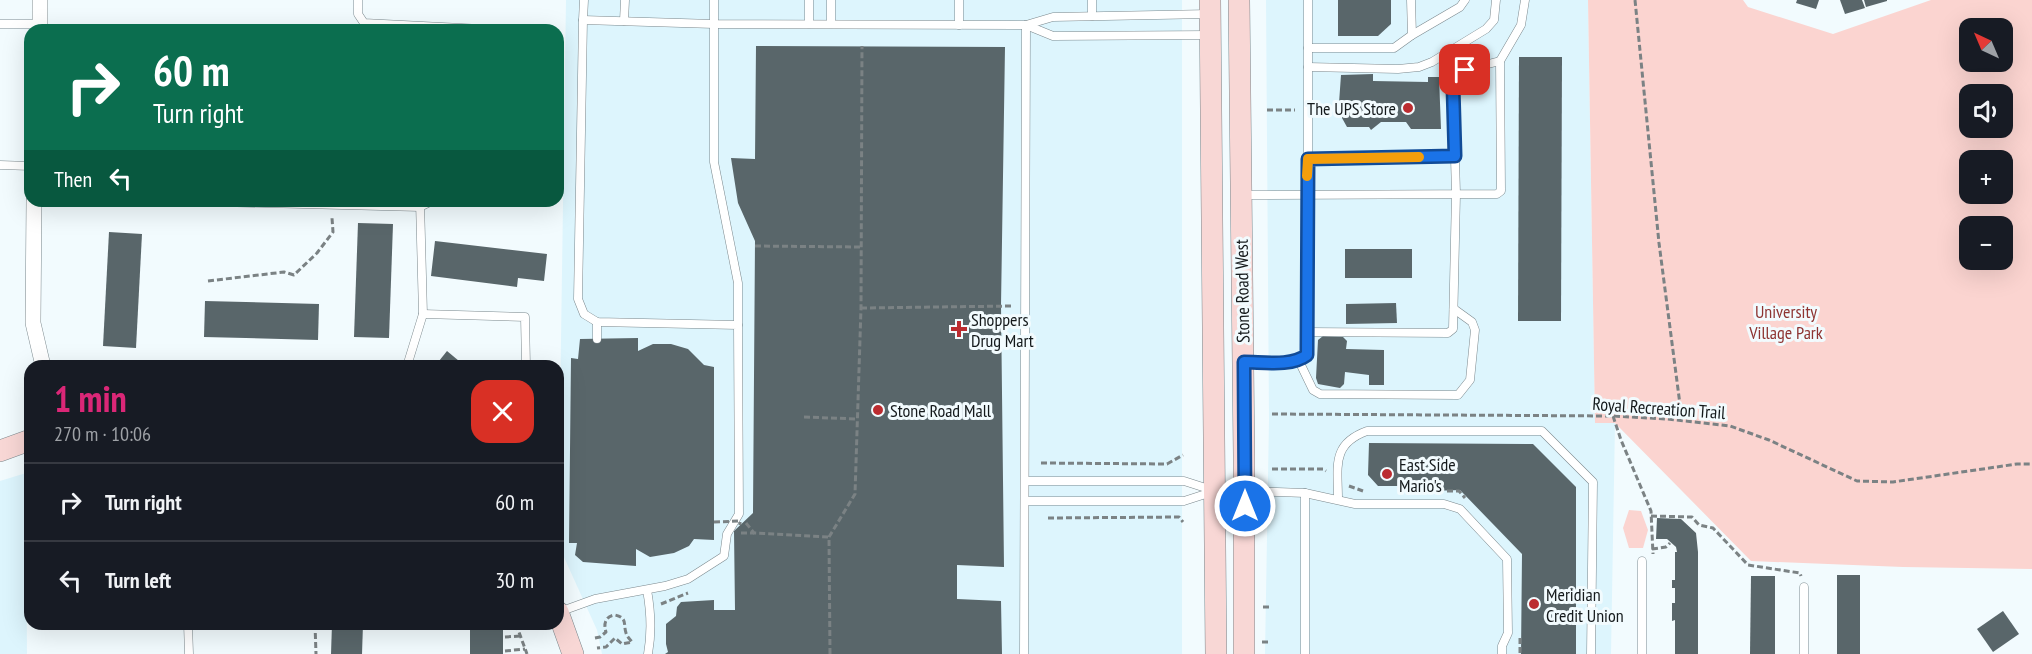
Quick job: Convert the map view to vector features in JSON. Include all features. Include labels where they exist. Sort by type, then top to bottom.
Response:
[{"type":"main road","name":"Stone Road West","points":[[1239,0],[1245,491],[1244,654]]},
{"type":"main road","name":"Stone Road West","points":[[1210,16],[1216,654]]},
{"type":"main road","points":[[1210,16],[1225,28],[1239,48]]},
{"type":"main road","points":[[0,451],[24,442]]},
{"type":"main road","points":[[564,629],[573,654]]},
{"type":"street","points":[[40,0],[40,24]]},
{"type":"street","points":[[34,207],[33,323],[42,360]]},
{"type":"lane","points":[[358,0],[358,14],[364,23],[384,24]]},
{"type":"lane","points":[[584,0],[578,299],[584,314],[597,322],[738,326]]},
{"type":"lane","points":[[624,21],[625,0]]},
{"type":"lane","points":[[564,610],[595,599],[647,590],[688,579],[724,556],[728,534],[739,514],[738,283],[714,162],[714,0]]},
{"type":"lane","points":[[809,0],[809,24]]},
{"type":"lane","points":[[831,0],[831,24]]},
{"type":"lane","points":[[959,0],[959,25]]},
{"type":"lane","points":[[1092,0],[1092,16]]},
{"type":"lane","points":[[1244,362],[1299,361],[1307,355],[1308,0]]},
{"type":"lane","points":[[1411,0],[1412,35]]},
{"type":"lane","points":[[1308,48],[1394,48],[1460,7],[1465,0]]},
{"type":"lane","points":[[1308,67],[1398,69],[1425,65],[1491,24],[1495,16],[1496,0]]},
{"type":"lane","points":[[1240,195],[1497,194],[1501,190],[1500,61],[1521,25],[1525,0]]},
{"type":"lane","points":[[584,20],[714,24],[1026,25],[1053,17],[1210,16]]},
{"type":"lane","points":[[1026,25],[1053,36],[1210,16]]},
{"type":"lane","points":[[0,24],[24,26]]},
{"type":"lane","points":[[1024,654],[1026,25]]},
{"type":"lane","points":[[1306,332],[1448,333],[1453,329],[1456,194],[1453,87],[1465,70],[1500,61]]},
{"type":"lane","points":[[1308,159],[1455,156]]},
{"type":"lane","points":[[0,165],[24,166]]},
{"type":"lane","points":[[409,360],[423,314],[420,207]]},
{"type":"lane","points":[[1299,361],[1313,390],[1320,394],[1458,395],[1470,380],[1475,330],[1472,322],[1454,309]]},
{"type":"lane","points":[[423,314],[525,317],[526,360]]},
{"type":"lane","points":[[597,322],[597,339]]},
{"type":"lane","points":[[1338,499],[1338,458],[1341,449],[1356,435],[1367,431],[1542,431],[1593,482],[1591,654]]},
{"type":"lane","points":[[1026,481],[1184,481],[1215,491],[1305,493],[1355,504],[1444,504],[1460,509],[1508,559],[1508,633],[1502,646],[1502,654]]},
{"type":"lane","points":[[1026,501],[1184,501],[1215,491]]},
{"type":"lane","points":[[1305,493],[1305,654]]},
{"type":"lane","points":[[1642,561],[1642,654]]},
{"type":"lane","points":[[1804,588],[1804,654]]},
{"type":"lane","points":[[647,590],[651,612],[648,654]]},
{"type":"lane","points":[[188,630],[189,654]]},
{"type":"path","points":[[1635,0],[1659,243],[1682,420]]},
{"type":"path","points":[[830,654],[829,537],[855,495],[862,247],[862,46]]},
{"type":"path","points":[[1267,110],[1308,110]]},
{"type":"path","points":[[208,281],[284,272],[294,275],[317,253],[333,232],[332,207]]},
{"type":"path","points":[[755,246],[862,247]]},
{"type":"path","points":[[861,308],[1026,305]]},
{"type":"path","name":"Royal Recreation Trail","points":[[1272,414],[1613,416],[1682,420],[1730,426],[1770,440],[1857,481],[1893,482],[2017,464],[2032,464]]},
{"type":"path","points":[[1613,416],[1651,516],[1652,549],[1655,560],[1642,561]]},
{"type":"path","points":[[804,417],[857,418]]},
{"type":"path","points":[[1041,463],[1167,464],[1184,455]]},
{"type":"path","points":[[1272,469],[1323,469],[1354,489],[1369,492]]},
{"type":"path","points":[[1447,491],[1459,491],[1466,499]]},
{"type":"path","points":[[739,514],[754,533]]},
{"type":"path","points":[[1651,516],[1692,517],[1700,525],[1713,528],[1748,565],[1800,573],[1804,588]]},
{"type":"path","points":[[1048,518],[1179,517],[1183,522]]},
{"type":"path","points":[[714,522],[740,521],[741,533],[829,537]]},
{"type":"path","points":[[1652,549],[1666,547],[1670,543]]},
{"type":"path","points":[[657,606],[693,591]]},
{"type":"path","points":[[595,638],[606,632],[605,622],[611,615],[615,615],[622,617],[626,622],[625,632],[632,642],[622,644],[615,638],[606,646],[597,648]]},
{"type":"path","points":[[315,630],[316,654]]},
{"type":"path","points":[[518,630],[527,654]]},
{"type":"path","points":[[1520,632],[1520,654]]},
{"type":"path","points":[[505,637],[520,636]]},
{"type":"path","points":[[505,651],[525,649]]},
{"type":"shaded area","points":[[566,0],[1182,0],[1182,654],[602,654],[597,630],[564,557],[564,360],[561,360]]},
{"type":"shaded area","points":[[1266,0],[1588,0],[1595,422],[1615,423],[1611,654],[1265,654],[1269,419]]},
{"type":"shaded area","points":[[24,474],[24,630],[27,630],[27,654],[0,654],[0,481]]},
{"type":"green space","name":"University Village Park","points":[[1588,0],[1743,0],[1748,7],[1833,34],[1931,0],[2032,0],[2032,569],[1751,561],[1615,423],[1595,423]]},
{"type":"green space","points":[[1629,510],[1641,511],[1648,530],[1643,548],[1629,548],[1623,528]]},
{"type":"building","points":[[1338,0],[1391,0],[1391,24],[1378,36],[1338,36]]},
{"type":"building","points":[[1797,0],[1819,0],[1816,9],[1796,3]]},
{"type":"building","points":[[1840,0],[1862,0],[1865,8],[1845,14]]},
{"type":"building","points":[[1864,0],[1887,0],[1887,1],[1866,7]]},
{"type":"building","name":"Stone Road Mall","points":[[756,46],[1005,47],[1001,306],[1004,567],[957,565],[957,599],[1001,601],[1002,654],[665,654],[668,652],[666,624],[676,616],[677,607],[681,602],[714,600],[714,610],[735,610],[734,531],[753,513],[755,241],[738,203],[731,158],[755,159]]},
{"type":"building","points":[[1519,57],[1562,57],[1561,321],[1518,321]]},
{"type":"building","points":[[1373,74],[1373,81],[1428,82],[1428,77],[1439,77],[1441,129],[1411,129],[1406,122],[1381,122],[1371,130],[1369,127],[1347,127],[1342,118],[1343,103],[1339,103],[1341,75]]},
{"type":"building","points":[[358,223],[393,224],[389,338],[354,337]]},
{"type":"building","points":[[109,232],[142,234],[136,348],[103,346]]},
{"type":"building","points":[[435,241],[547,254],[544,281],[518,278],[517,287],[431,276]]},
{"type":"building","points":[[1345,249],[1412,249],[1412,278],[1345,278]]},
{"type":"building","points":[[205,301],[319,304],[318,340],[204,337]]},
{"type":"building","points":[[1396,303],[1397,323],[1346,324],[1346,304]]},
{"type":"building","points":[[1323,336],[1343,337],[1347,341],[1346,349],[1384,350],[1384,385],[1369,385],[1369,375],[1345,372],[1344,384],[1340,388],[1318,384],[1316,378],[1318,340]]},
{"type":"building","points":[[638,338],[638,351],[653,344],[671,344],[688,349],[704,365],[714,367],[714,540],[694,539],[689,546],[674,553],[650,557],[636,549],[636,566],[583,562],[575,555],[577,543],[569,543],[571,358],[578,359],[580,339]]},
{"type":"building","points":[[447,351],[458,360],[440,360]]},
{"type":"building","points":[[1369,443],[1533,444],[1576,487],[1576,654],[1521,654],[1522,554],[1460,490],[1431,491],[1431,486],[1378,486],[1368,475]]},
{"type":"building","points":[[1657,518],[1681,519],[1696,533],[1698,654],[1675,654],[1675,620],[1672,621],[1672,603],[1675,603],[1675,588],[1672,588],[1672,580],[1675,580],[1675,552],[1677,552],[1676,547],[1667,539],[1656,539]]},
{"type":"building","points":[[1837,575],[1860,575],[1860,654],[1837,654]]},
{"type":"building","points":[[1751,576],[1775,576],[1775,654],[1750,654]]},
{"type":"building","points":[[2003,611],[2019,634],[1993,652],[1977,629]]},
{"type":"building","points":[[332,630],[363,630],[362,654],[331,654]]},
{"type":"building","points":[[470,630],[503,630],[503,654],[470,654]]},
{"type":"slow traffic","points":[[1307,176],[1308,159],[1419,157]]},
{"type":"place","name":"The UPS Store","points":[[1408,108]]},
{"type":"place","name":"Shoppers Drug Mart","points":[[959,329]]},
{"type":"place","name":"Stone Road Mall","points":[[878,410]]},
{"type":"place","name":"East Side Mario's","points":[[1387,474]]},
{"type":"place","name":"Meridian Credit Union","points":[[1534,604]]},
{"type":"route","points":[[1245,506],[1244,362],[1290,362],[1299,361],[1307,355],[1306,195],[1308,159],[1455,156],[1453,87],[1465,70]]}]
